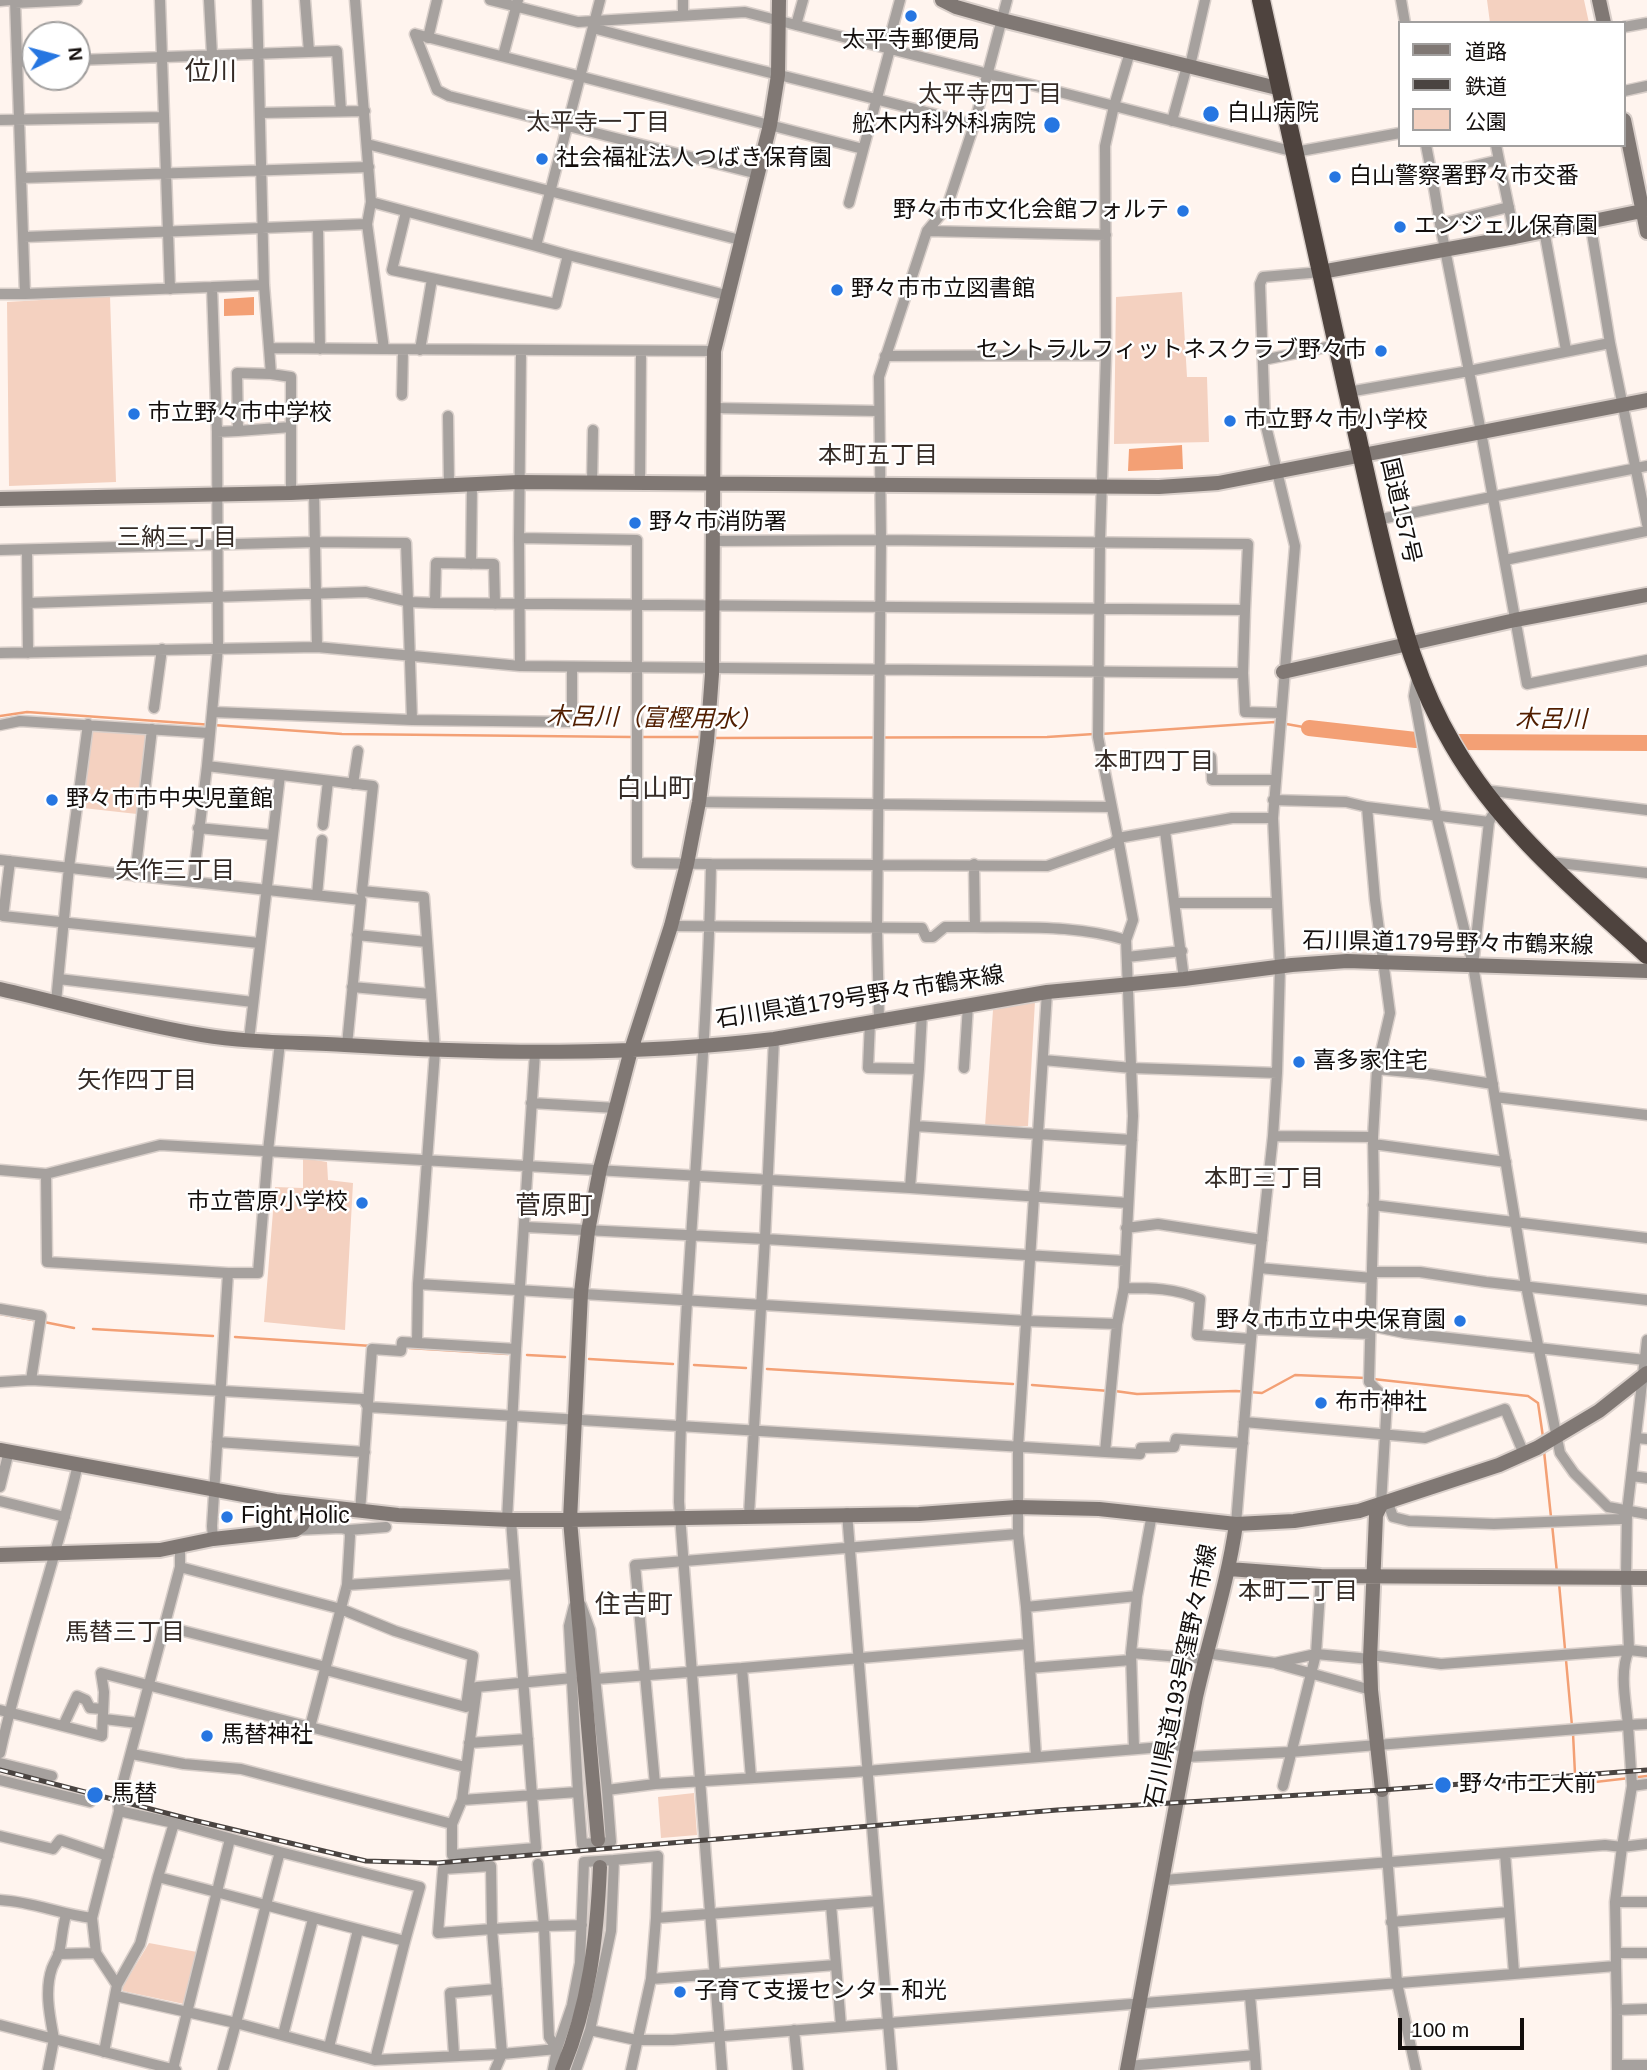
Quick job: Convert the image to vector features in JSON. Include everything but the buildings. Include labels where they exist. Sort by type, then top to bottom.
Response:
[{"type":"highway","name":"国道157号","points":[[1261,0],[1376,520],[1417,675],[1428,701],[1482,790],[1492,816],[1647,955]]},
{"type":"street","points":[[0,1],[77,0]]},
{"type":"street","points":[[160,0],[170,289]]},
{"type":"street","points":[[209,0],[212,55]]},
{"type":"street","points":[[257,0],[264,285],[271,374]]},
{"type":"street","points":[[305,0],[309,52]]},
{"type":"street","points":[[355,0],[371,202],[366,224],[384,349]]},
{"type":"street","points":[[428,38],[437,0]]},
{"type":"street","points":[[490,0],[517,3],[578,22],[974,125]]},
{"type":"street","points":[[536,246],[600,0]]},
{"type":"street","points":[[682,0],[683,15]]},
{"type":"street","points":[[598,1840],[570,1520],[581,1293],[588,1231],[600,1169],[631,1050],[671,926],[699,802],[708,734],[712,668],[713,351],[770,125],[778,75],[779,0]]},
{"type":"street","points":[[796,25],[803,0]]},
{"type":"street","points":[[849,203],[900,0]]},
{"type":"street","points":[[942,0],[956,7],[1002,20],[1281,89]]},
{"type":"street","points":[[919,1069],[868,1068],[875,1021],[877,927],[881,540],[879,377],[927,231],[947,207],[974,125],[1007,0]]},
{"type":"street","points":[[1172,121],[1205,0]]},
{"type":"street","points":[[1401,0],[1405,21]]},
{"type":"street","points":[[1599,0],[1604,21]]},
{"type":"street","points":[[13,1],[25,294]]},
{"type":"street","points":[[503,56],[517,3]]},
{"type":"street","points":[[594,25],[683,15],[745,12],[1295,152],[1398,133]]},
{"type":"street","points":[[1626,27],[1647,23]]},
{"type":"street","points":[[758,174],[449,96],[437,90],[415,34],[863,149]]},
{"type":"street","points":[[91,60],[337,51],[341,111]]},
{"type":"street","points":[[1105,1452],[1116,1324],[1124,1288],[1132,1140],[1132,1068],[1126,940],[1133,920],[1098,733],[1097,673],[1106,355],[1105,146],[1129,52]]},
{"type":"street","points":[[17,62],[21,62]]},
{"type":"street","points":[[1626,91],[1647,86]]},
{"type":"street","points":[[260,113],[365,111]]},
{"type":"street","points":[[0,120],[164,117]]},
{"type":"street","points":[[1626,129],[1645,211],[1647,232]]},
{"type":"street","points":[[367,144],[740,240]]},
{"type":"street","points":[[1426,147],[1527,684],[1647,660]]},
{"type":"street","points":[[1496,147],[1515,237]]},
{"type":"street","points":[[1432,176],[1499,160]]},
{"type":"street","points":[[21,178],[369,167]]},
{"type":"street","points":[[371,202],[726,295]]},
{"type":"street","points":[[1440,224],[1509,207]]},
{"type":"street","points":[[0,1487],[5,1450],[214,1490],[360,1512],[509,1520],[570,1520],[847,1513],[919,1514],[1017,1507],[1099,1509],[1236,1524],[1277,1073],[1280,967],[1272,818],[1295,546],[1265,422],[1260,284],[1263,277],[1321,272],[1645,211]]},
{"type":"street","points":[[406,212],[392,270],[556,304],[568,255]]},
{"type":"street","points":[[1590,221],[1610,343],[1623,405],[1641,467],[1647,524]]},
{"type":"street","points":[[24,237],[366,224]]},
{"type":"street","points":[[318,226],[320,349]]},
{"type":"street","points":[[1544,230],[1566,351]]},
{"type":"street","points":[[927,231],[1106,235]]},
{"type":"street","points":[[420,350],[432,279]]},
{"type":"street","points":[[0,294],[264,285]]},
{"type":"street","points":[[193,882],[218,648],[217,432],[212,287]]},
{"type":"street","points":[[1348,392],[1610,343]]},
{"type":"street","points":[[1263,360],[1337,345]]},
{"type":"street","points":[[269,348],[713,351]]},
{"type":"street","points":[[402,395],[403,349]]},
{"type":"street","points":[[520,666],[518,482],[521,351]]},
{"type":"street","points":[[640,483],[641,351]]},
{"type":"street","points":[[885,356],[1106,355]]},
{"type":"street","points":[[238,431],[237,373],[291,377],[291,493]]},
{"type":"street","points":[[0,499],[291,493],[518,482],[1103,487],[1218,483],[1647,400]]},
{"type":"street","points":[[714,408],[879,411]]},
{"type":"street","points":[[448,416],[449,484]]},
{"type":"street","points":[[217,432],[291,427]]},
{"type":"street","points":[[592,483],[593,430]]},
{"type":"street","points":[[1376,520],[1641,467]]},
{"type":"street","points":[[471,564],[472,483]]},
{"type":"street","points":[[314,492],[317,647]]},
{"type":"street","points":[[1505,560],[1647,531]]},
{"type":"street","points":[[519,538],[637,540],[638,863],[1047,866],[1113,843],[1118,838],[1232,818],[1272,818]]},
{"type":"street","points":[[713,541],[1248,544],[1245,712],[1280,719]]},
{"type":"street","points":[[0,550],[316,542],[406,543],[412,720]]},
{"type":"street","points":[[27,550],[29,653]]},
{"type":"street","points":[[435,603],[436,563],[495,564],[495,604]]},
{"type":"street","points":[[28,603],[366,592],[409,602],[520,605],[1245,610]]},
{"type":"street","points":[[1283,672],[1515,620],[1647,595]]},
{"type":"street","points":[[0,653],[317,647],[520,666],[1244,673]]},
{"type":"street","points":[[154,708],[162,649]]},
{"type":"street","points":[[0,725],[20,721],[88,723],[152,729],[212,722],[572,722],[572,667]]},
{"type":"street","points":[[1417,675],[1414,696],[1436,814],[1473,965],[1526,1286],[1540,1350],[1547,1441],[1608,1507],[1647,1514]]},
{"type":"street","points":[[57,1002],[69,867],[88,723]]},
{"type":"street","points":[[135,876],[152,729]]},
{"type":"street","points":[[353,783],[358,751]]},
{"type":"street","points":[[1211,757],[1212,780],[1275,780]]},
{"type":"street","points":[[207,766],[373,786],[347,1045]]},
{"type":"street","points":[[249,1040],[280,775]]},
{"type":"street","points":[[323,825],[328,780]]},
{"type":"street","points":[[1482,790],[1647,810]]},
{"type":"street","points":[[1273,800],[1346,802],[1367,807],[1436,814],[1492,816],[1473,965]]},
{"type":"street","points":[[699,802],[1111,807]]},
{"type":"street","points":[[1367,807],[1390,1013],[1377,1069],[1373,1141],[1369,1378],[1387,1400],[1383,1434],[1385,1504],[1394,1517],[1409,1521],[1494,1524],[1621,1519],[1627,1512]]},
{"type":"street","points":[[198,828],[272,835]]},
{"type":"street","points":[[1165,831],[1184,979]]},
{"type":"street","points":[[317,895],[322,840]]},
{"type":"street","points":[[259,943],[4,916],[5,860],[317,895],[424,897],[435,1051],[418,1284],[417,1343]]},
{"type":"street","points":[[1546,862],[1647,873]]},
{"type":"street","points":[[711,864],[704,1045],[680,1427],[680,1516],[722,2070]]},
{"type":"street","points":[[974,864],[975,927]]},
{"type":"street","points":[[1175,903],[1277,904]]},
{"type":"street","points":[[671,926],[922,928],[926,937],[933,937],[945,927],[1063,929],[1095,932],[1126,940]]},
{"type":"street","points":[[358,935],[427,942]]},
{"type":"street","points":[[1127,957],[1182,951]]},
{"type":"street","name":"石川県道179号野々市鶴来線","points":[[0,989],[203,1035],[435,1051],[535,1053],[631,1050],[774,1039],[1046,992],[1347,961],[1647,971]]},
{"type":"street","points":[[58,979],[253,1002]]},
{"type":"street","points":[[352,987],[431,994]]},
{"type":"street","points":[[1036,1756],[1017,1507],[1018,1448],[1046,992]]},
{"type":"street","points":[[964,1068],[968,1005]]},
{"type":"street","points":[[910,1188],[922,1013]]},
{"type":"street","points":[[750,1515],[769,1180],[774,1039]]},
{"type":"street","points":[[46,1174],[47,1262],[258,1273],[268,1151],[281,1042]]},
{"type":"street","points":[[180,1567],[341,1609],[395,1631],[473,1656],[469,1743],[462,1800],[452,1824],[452,1855],[536,1847],[509,1520],[512,1417],[535,1053]]},
{"type":"street","points":[[1043,1060],[1132,1068],[1277,1073]]},
{"type":"street","points":[[1377,1069],[1493,1084]]},
{"type":"street","points":[[1495,1097],[1647,1115]]},
{"type":"street","points":[[531,1103],[616,1108]]},
{"type":"street","points":[[915,1126],[1132,1140]]},
{"type":"street","points":[[1273,1136],[1373,1141],[1506,1162]]},
{"type":"street","points":[[0,1170],[46,1174],[160,1145],[600,1169],[1128,1203]]},
{"type":"street","points":[[1373,1205],[1647,1238]]},
{"type":"street","points":[[1126,1228],[1158,1224],[1262,1240]]},
{"type":"street","points":[[525,1227],[1124,1261]]},
{"type":"street","points":[[1259,1268],[1372,1275],[1420,1272],[1647,1300]]},
{"type":"street","points":[[213,1539],[228,1273]]},
{"type":"street","points":[[418,1284],[1116,1324]]},
{"type":"street","points":[[1124,1288],[1161,1288],[1200,1299],[1197,1335],[1371,1330],[1540,1350],[1645,1370]]},
{"type":"street","points":[[0,1309],[41,1316],[31,1380]]},
{"type":"street","points":[[1647,1340],[1641,1438],[1627,1512],[1629,1650],[1626,1657],[1625,1686],[1632,1780],[1615,1902],[1616,2068],[1647,2065]]},
{"type":"street","points":[[360,1512],[372,1349],[401,1351],[402,1342],[516,1349]]},
{"type":"street","name":"石川県道193号窪野々市線","points":[[1128,2068],[1186,1751],[1205,1656],[1229,1569],[1236,1524],[1329,1517],[1385,1504],[1499,1465],[1524,1454],[1599,1411],[1645,1370]]},
{"type":"street","points":[[0,1382],[31,1380],[363,1399],[368,1407]]},
{"type":"street","points":[[368,1407],[1140,1454],[1141,1448],[1174,1447],[1176,1438],[1243,1443]]},
{"type":"street","points":[[1244,1422],[1425,1438],[1505,1409],[1524,1454]]},
{"type":"street","points":[[217,1442],[365,1452]]},
{"type":"street","points":[[0,1754],[4,1711],[55,1554],[78,1464]]},
{"type":"street","points":[[1632,1476],[1647,1478]]},
{"type":"street","points":[[0,1500],[65,1517]]},
{"type":"street","points":[[1385,1504],[1376,1515],[1371,1690],[1397,1983],[1416,2070]]},
{"type":"street","points":[[295,1530],[308,1518],[314,1506]]},
{"type":"street","points":[[847,1513],[891,2070]]},
{"type":"street","points":[[1134,1748],[1131,1657],[1137,1596],[1152,1514]]},
{"type":"street","points":[[0,1555],[160,1550],[180,1548],[213,1539],[295,1530],[386,1527]]},
{"type":"street","points":[[310,1727],[347,1585],[349,1530]]},
{"type":"street","points":[[655,1784],[635,1565],[1018,1535]]},
{"type":"street","points":[[180,1548],[180,1567],[118,1801],[119,1811],[92,1918],[96,1953],[117,1990],[375,2060],[557,2049]]},
{"type":"street","points":[[1229,1569],[1321,1576],[1647,1578]]},
{"type":"street","points":[[347,1585],[514,1574]]},
{"type":"street","points":[[1283,1786],[1316,1654],[1321,1576]]},
{"type":"street","points":[[577,1595],[590,1630],[611,1842],[582,1844],[569,1626],[577,1595]]},
{"type":"street","points":[[1026,1607],[1137,1596]]},
{"type":"street","points":[[164,1626],[466,1707],[473,1687]]},
{"type":"street","points":[[596,1679],[1028,1644]]},
{"type":"street","points":[[1275,1663],[1316,1654],[1441,1664],[1629,1650],[1647,1652]]},
{"type":"street","points":[[1030,1668],[1131,1657],[1205,1656],[1275,1663],[1371,1690]]},
{"type":"street","points":[[741,1668],[751,1778]]},
{"type":"street","points":[[4,1711],[102,1736],[101,1673],[465,1767]]},
{"type":"street","points":[[473,1687],[572,1678]]},
{"type":"street","points":[[63,1726],[77,1696],[86,1700],[90,1708],[103,1714],[138,1723]]},
{"type":"street","points":[[607,1790],[655,1784],[1134,1748],[1290,1752],[1647,1724]]},
{"type":"street","points":[[469,1743],[528,1739]]},
{"type":"street","points":[[132,1754],[184,1764],[241,1769],[452,1824]]},
{"type":"street","points":[[0,1763],[52,1776]]},
{"type":"street","points":[[0,1780],[90,1802]]},
{"type":"street","points":[[1632,1780],[1647,1784]]},
{"type":"street","points":[[462,1800],[578,1792]]},
{"type":"street","points":[[119,1811],[420,1887],[375,2060]]},
{"type":"street","points":[[104,2052],[117,1990],[140,1944],[174,1823]]},
{"type":"street","points":[[0,1836],[53,1849],[60,1840],[108,1856]]},
{"type":"street","points":[[0,2025],[175,2070],[230,1839]]},
{"type":"street","points":[[1164,1880],[1605,1844],[1622,1847],[1647,1844]]},
{"type":"street","points":[[223,2070],[280,1852]]},
{"type":"street","points":[[1505,1853],[1514,1973]]},
{"type":"street","points":[[553,2070],[572,2005],[580,1963],[584,1862],[658,1856],[651,1979],[631,2070]]},
{"type":"street","points":[[576,2070],[590,2030],[611,1931],[614,1860]]},
{"type":"street","points":[[538,1864],[550,2037],[557,2049]]},
{"type":"street","points":[[495,2070],[502,2054],[492,1929],[491,1866],[443,1869],[438,1933],[492,1929],[544,1926],[582,1925]]},
{"type":"street","points":[[562,2070],[582,2017],[589,1983],[600,1867]]},
{"type":"street","points":[[158,1877],[405,1941]]},
{"type":"street","points":[[0,1900],[27,1902],[66,1915],[92,1918]]},
{"type":"street","points":[[656,1918],[878,1901]]},
{"type":"street","points":[[1615,1902],[1647,1902]]},
{"type":"street","points":[[831,1905],[841,2026]]},
{"type":"street","points":[[1391,1922],[1509,1912]]},
{"type":"street","points":[[48,2070],[54,2039],[48,2010],[49,1987],[66,1915]]},
{"type":"street","points":[[283,2035],[313,1919]]},
{"type":"street","points":[[329,2047],[358,1930]]},
{"type":"street","points":[[1616,1953],[1647,1952]]},
{"type":"street","points":[[58,1954],[96,1953]]},
{"type":"street","points":[[651,1979],[836,1965]]},
{"type":"street","points":[[590,2030],[636,2040],[720,2036],[1616,1966]]},
{"type":"street","points":[[454,2055],[450,1993],[497,1989]]},
{"type":"street","points":[[1250,1996],[1256,2070]]},
{"type":"street","points":[[1617,2010],[1647,2009]]},
{"type":"street","points":[[794,2030],[798,2070]]},
{"type":"street","points":[[1128,2068],[1255,2055]]},
{"type":"green space","points":[[1487,0],[1584,0],[1589,21],[1490,21]]},
{"type":"green space","points":[[1182,292],[1187,377],[1207,377],[1209,442],[1114,444],[1116,297]]},
{"type":"green space","points":[[110,296],[116,482],[9,486],[7,302]]},
{"type":"green space","points":[[92,728],[147,732],[137,814],[83,808]]},
{"type":"green space","points":[[1035,1001],[1028,1126],[985,1126],[993,1010]]},
{"type":"green space","points":[[303,1158],[327,1162],[328,1180],[353,1183],[345,1330],[264,1322],[275,1187],[303,1188]]},
{"type":"green space","points":[[694,1793],[697,1835],[661,1838],[658,1797]]},
{"type":"green space","points":[[149,1943],[197,1952],[184,2004],[123,1991],[123,1986]]},
{"type":"shaded area","points":[[254,297],[254,315],[224,316],[224,299]]},
{"type":"shaded area","points":[[1182,445],[1183,469],[1128,471],[1129,449]]},
{"type":"waterway","name":"木呂川（富樫用水）","points":[[0,716],[27,712],[342,734],[632,737]]},
{"type":"waterway","name":"木呂川（富樫用水）","points":[[1101,734],[1275,722],[1309,728]]},
{"type":"waterway","name":"木呂川","points":[[1309,728],[1416,740]]},
{"type":"waterway","name":"木呂川（富樫用水）","points":[[713,738],[1047,737],[1094,734]]},
{"type":"waterway","name":"木呂川（富樫用水）","points":[[639,737],[702,737]]},
{"type":"waterway","name":"木呂川","points":[[1455,742],[1647,743]]},
{"type":"waterway","points":[[0,1314],[33,1320]]},
{"type":"waterway","points":[[44,1322],[74,1328]]},
{"type":"waterway","points":[[93,1329],[213,1336]]},
{"type":"waterway","points":[[235,1337],[372,1346]]},
{"type":"waterway","points":[[409,1348],[508,1354]]},
{"type":"waterway","points":[[527,1355],[565,1357]]},
{"type":"waterway","points":[[589,1359],[673,1364]]},
{"type":"waterway","points":[[694,1365],[746,1368]]},
{"type":"waterway","points":[[767,1369],[1013,1384]]},
{"type":"waterway","points":[[1115,1391],[1137,1394],[1236,1391],[1262,1393],[1295,1375],[1366,1378]]},
{"type":"waterway","points":[[1373,1379],[1528,1396],[1538,1403],[1543,1437]]},
{"type":"waterway","points":[[1032,1385],[1109,1391]]},
{"type":"waterway","points":[[1544,1451],[1551,1517]]},
{"type":"waterway","points":[[1552,1524],[1557,1573]]},
{"type":"waterway","points":[[1559,1583],[1572,1726]]},
{"type":"waterway","points":[[1573,1733],[1575,1774]]},
{"type":"waterway","points":[[1575,1777],[1578,1784],[1647,1776]]},
{"type":"railway","points":[[0,1770],[366,1861],[437,1863],[1057,1810],[1647,1770]]},
{"type":"place","name":"太平寺郵便局","points":[[911,16]]},
{"type":"place","name":"白山病院","points":[[1211,114]]},
{"type":"place","name":"舩木内科外科病院","points":[[1052,125]]},
{"type":"place","name":"社会福祉法人つばき保育園","points":[[542,159]]},
{"type":"place","name":"白山警察署野々市交番","points":[[1335,177]]},
{"type":"place","name":"野々市市文化会館フォルテ","points":[[1183,211]]},
{"type":"place","name":"エンジェル保育園","points":[[1400,227]]},
{"type":"place","name":"野々市市立図書館","points":[[837,290]]},
{"type":"place","name":"セントラルフィットネスクラブ野々市","points":[[1381,351]]},
{"type":"place","name":"市立野々市中学校","points":[[134,414]]},
{"type":"place","name":"市立野々市小学校","points":[[1230,421]]},
{"type":"place","name":"野々市消防署","points":[[635,523]]},
{"type":"place","name":"野々市市中央児童館","points":[[52,800]]},
{"type":"place","name":"喜多家住宅","points":[[1299,1062]]},
{"type":"place","name":"市立菅原小学校","points":[[362,1203]]},
{"type":"place","name":"野々市市立中央保育園","points":[[1460,1321]]},
{"type":"place","name":"布市神社","points":[[1321,1403]]},
{"type":"place","name":"Fight Holic","points":[[227,1517]]},
{"type":"place","name":"馬替神社","points":[[207,1736]]},
{"type":"place","name":"野々市工大前","points":[[1443,1785]]},
{"type":"place","name":"馬替","points":[[95,1795]]},
{"type":"place","name":"子育て支援センター和光","points":[[680,1992]]},
{"type":"district","name":"位川","points":[[211,73]]},
{"type":"district","name":"太平寺四丁目","points":[[990,95]]},
{"type":"district","name":"太平寺一丁目","points":[[598,123]]},
{"type":"district","name":"本町五丁目","points":[[878,456]]},
{"type":"district","name":"三納三丁目","points":[[177,538]]},
{"type":"district","name":"本町四丁目","points":[[1154,762]]},
{"type":"district","name":"白山町","points":[[655,790]]},
{"type":"district","name":"矢作三丁目","points":[[175,871]]},
{"type":"district","name":"矢作四丁目","points":[[137,1081]]},
{"type":"district","name":"本町三丁目","points":[[1264,1179]]},
{"type":"district","name":"菅原町","points":[[554,1207]]},
{"type":"district","name":"本町二丁目","points":[[1298,1592]]},
{"type":"district","name":"住吉町","points":[[634,1606]]},
{"type":"district","name":"馬替三丁目","points":[[125,1633]]}]
